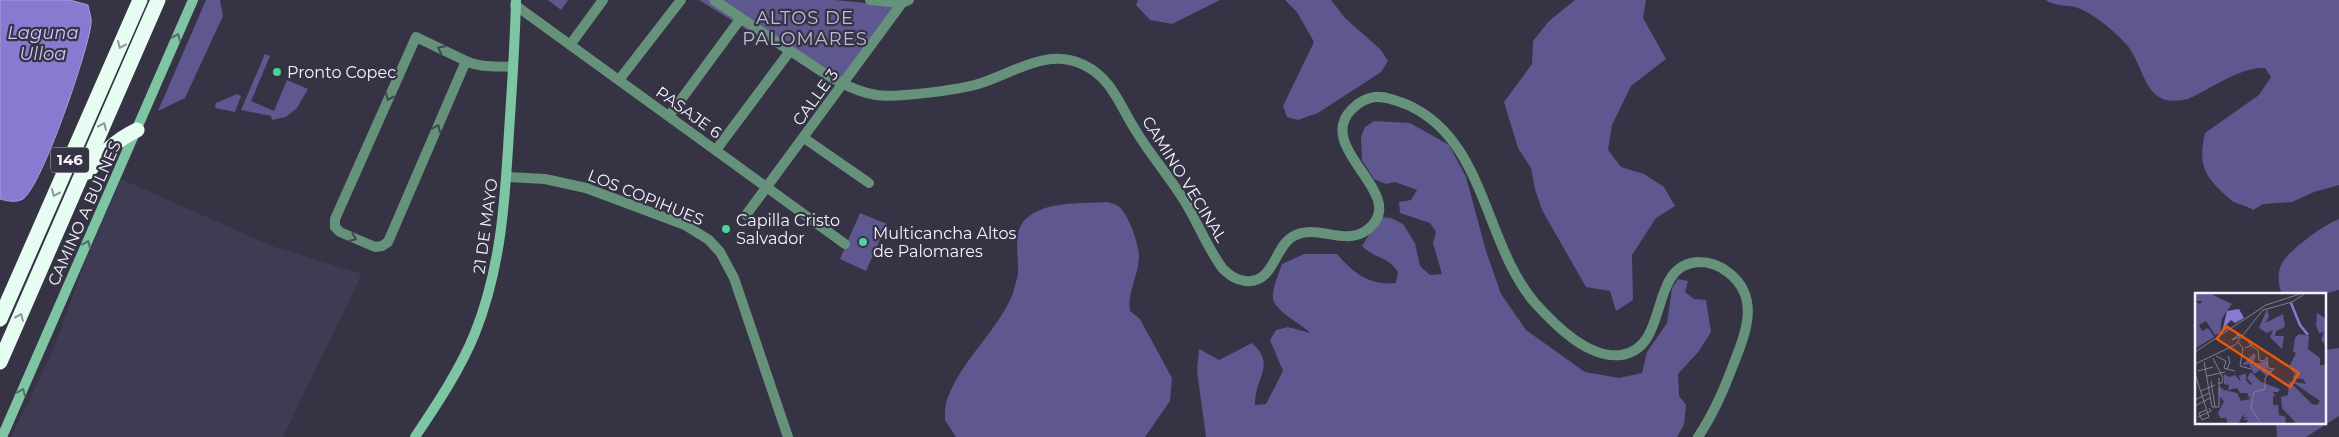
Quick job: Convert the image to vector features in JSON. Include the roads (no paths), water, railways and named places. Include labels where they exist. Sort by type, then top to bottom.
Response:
[{"type":"highway","name":"146","points":[[0,319],[140,0]]},
{"type":"highway","name":"146","points":[[0,362],[158,0]]},
{"type":"highway","points":[[76,187],[109,148],[126,135],[137,130]]},
{"type":"street","name":"CAMINO A BULNES","points":[[2,437],[194,0]]},
{"type":"street","points":[[570,45],[603,0]]},
{"type":"street","points":[[619,80],[681,0]]},
{"type":"street","points":[[714,0],[842,84]]},
{"type":"street","points":[[870,0],[906,2]]},
{"type":"street","name":"CALLE 3","points":[[746,215],[842,84],[906,2]]},
{"type":"street","name":"PASAJE 6","points":[[516,3],[570,45],[845,244]]},
{"type":"street","name":"21 DE MAYO","points":[[415,437],[451,381],[468,350],[482,315],[494,276],[500,247],[507,177],[516,3]]},
{"type":"street","points":[[669,116],[741,18]]},
{"type":"street","points":[[466,61],[388,242],[382,246],[375,247],[340,232],[335,227],[335,219],[416,37],[480,66],[513,67]]},
{"type":"street","points":[[716,150],[790,51]]},
{"type":"street","name":"CAMINO VECINAL","points":[[842,84],[872,94],[890,96],[950,90],[978,84],[1044,59],[1061,58],[1086,66],[1105,80],[1117,96],[1139,137],[1185,202],[1221,265],[1230,275],[1248,281],[1257,279],[1272,268],[1287,241],[1296,235],[1310,232],[1350,236],[1362,233],[1372,225],[1379,214],[1378,201],[1374,190],[1347,148],[1342,131],[1345,120],[1356,106],[1375,97],[1386,98],[1411,107],[1438,125],[1459,149],[1508,260],[1526,292],[1559,328],[1581,344],[1614,355],[1626,354],[1642,344],[1656,322],[1668,282],[1678,270],[1690,264],[1700,262],[1713,264],[1735,278],[1746,299],[1748,316],[1746,333],[1722,395],[1698,437]]},
{"type":"street","points":[[804,138],[869,183]]},
{"type":"street","name":"LOS COPIHUES","points":[[507,177],[545,179],[586,188],[684,225],[709,240],[720,252],[734,278],[788,437]]},
{"type":"water","name":"Laguna Ulloa","points":[[0,0],[70,0],[88,5],[91,19],[82,61],[52,145],[31,189],[23,199],[14,201],[0,199]]},
{"type":"place","name":"Pronto Copec","points":[[277,72]]},
{"type":"place","name":"Capilla Cristo Salvador","points":[[726,229]]},
{"type":"place","name":"Multicancha Altos de Palomares","points":[[863,242]]},
{"type":"district","name":"ALTOS DE PALOMARES","points":[[805,28]]}]
